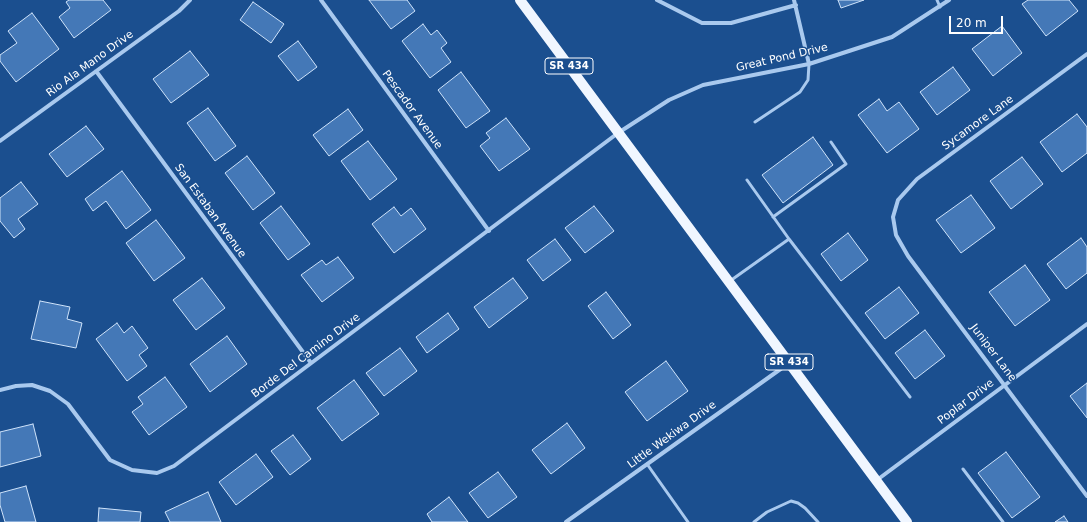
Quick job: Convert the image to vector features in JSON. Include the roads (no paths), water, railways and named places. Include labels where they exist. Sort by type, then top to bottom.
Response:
[{"type":"main road","name":"SR 434","points":[[520,0],[907,522]]},
{"type":"street","name":"Rio Ala Mano Drive","points":[[0,141],[179,10],[190,0]]},
{"type":"street","name":"Pescador Avenue","points":[[321,0],[489,231]]},
{"type":"street","points":[[657,0],[702,23],[731,23],[796,5]]},
{"type":"street","points":[[794,0],[809,64]]},
{"type":"street","name":"Great Pond Drive","points":[[618,133],[669,100],[703,85],[809,64],[892,37],[949,0]]},
{"type":"street","name":"Sycamore Lane","points":[[893,217],[898,200],[917,179],[1087,54]]},
{"type":"street","name":"San Estaban Avenue","points":[[96,71],[311,363]]},
{"type":"street","name":"Borde Del Camino Drive","points":[[0,390],[16,386],[32,385],[50,391],[68,404],[110,460],[132,470],[157,473],[174,466],[618,133]]},
{"type":"street","name":"Juniper Lane","points":[[893,217],[896,235],[908,256],[1005,384],[1087,496]]},
{"type":"street","name":"Poplar Drive","points":[[876,480],[1087,324]]},
{"type":"street","name":"Little Wekiwa Drive","points":[[566,522],[789,362]]},
{"type":"lane","points":[[937,0],[940,7]]},
{"type":"lane","points":[[755,122],[800,92],[808,80],[809,64]]},
{"type":"lane","points":[[773,217],[846,164],[831,142]]},
{"type":"lane","points":[[747,180],[789,239],[910,397]]},
{"type":"lane","points":[[729,282],[789,239]]},
{"type":"lane","points":[[648,464],[688,522]]},
{"type":"lane","points":[[963,469],[1003,522]]},
{"type":"lane","points":[[754,522],[767,512],[791,501],[798,503],[805,508],[818,522]]}]
